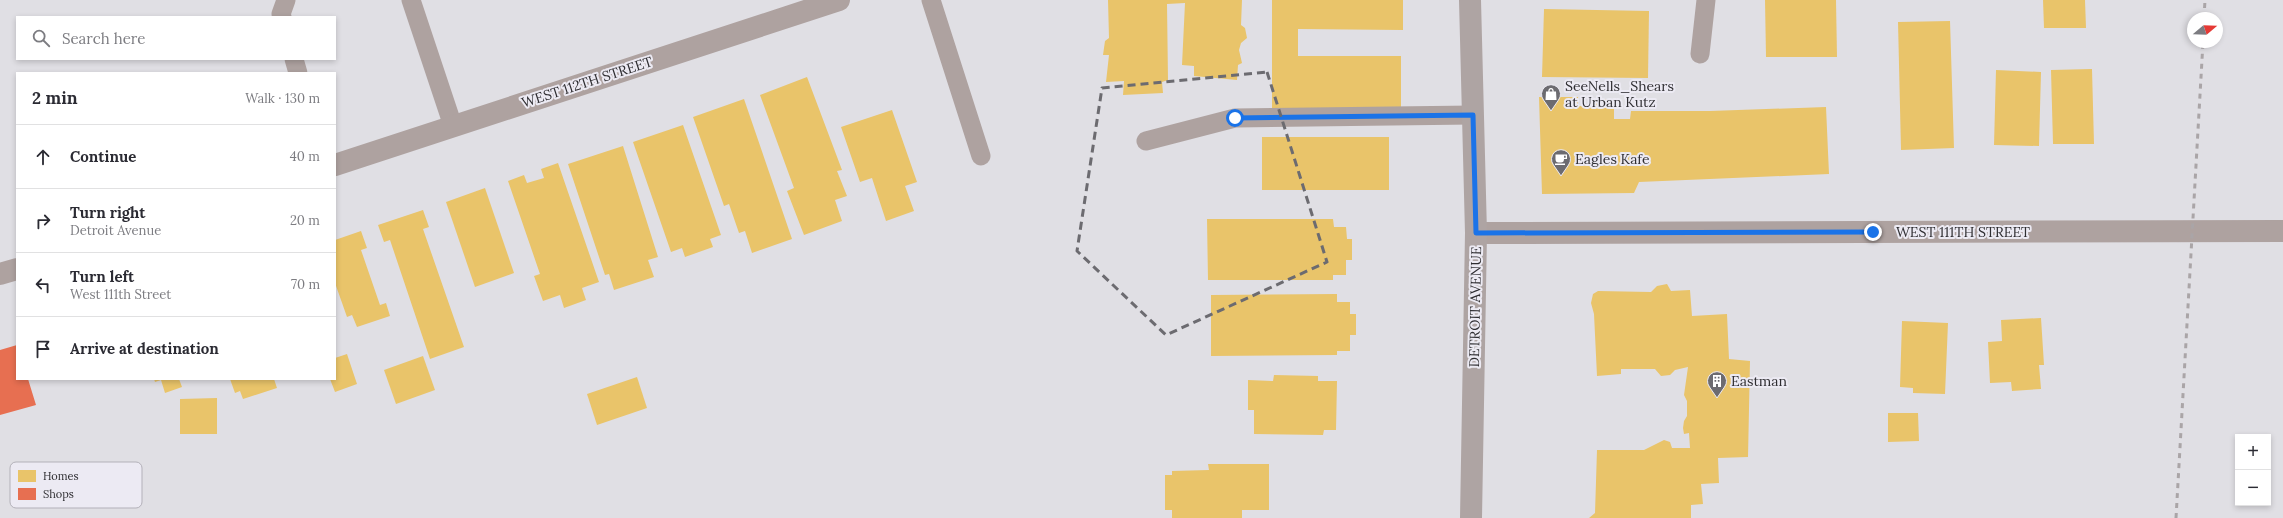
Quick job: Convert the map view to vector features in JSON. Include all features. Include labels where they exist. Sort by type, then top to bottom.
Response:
[{"type":"main road","name":"DETROIT AVENUE","points":[[1470,0],[1476,233],[1472,518]]},
{"type":"street","name":"WEST 112TH STREET","points":[[336,165],[839,0]]},
{"type":"street","name":"WEST 111TH STREET","points":[[1476,233],[2283,231]]},
{"type":"street","points":[[0,274],[16,269]]},
{"type":"lane","points":[[282,16],[286,0]]},
{"type":"lane","points":[[411,0],[453,126]]},
{"type":"lane","points":[[931,0],[981,156]]},
{"type":"lane","points":[[1700,54],[1706,0]]},
{"type":"lane","points":[[294,60],[298,72]]},
{"type":"lane","points":[[1146,142],[1235,118],[1473,115]]},
{"type":"highlighted area","points":[[1267,72],[1327,262],[1166,335],[1077,251],[1102,88]]},
{"type":"building: Homes","points":[[1108,0],[1242,0],[1241,25],[1245,28],[1247,38],[1241,43],[1239,50],[1242,63],[1238,65],[1237,80],[1194,76],[1194,66],[1182,65],[1185,3],[1167,4],[1168,80],[1162,82],[1163,93],[1123,95],[1124,81],[1106,82],[1109,55],[1103,55],[1105,41],[1109,38]]},
{"type":"building: Homes","points":[[1272,0],[1403,0],[1403,30],[1298,29],[1298,56],[1401,56],[1401,108],[1272,108]]},
{"type":"building: Homes","points":[[1765,0],[1836,0],[1837,57],[1766,57]]},
{"type":"building: Homes","points":[[2043,0],[2085,0],[2086,28],[2044,28]]},
{"type":"building: Homes","points":[[1544,9],[1649,11],[1648,78],[1542,77]]},
{"type":"building: Homes","points":[[1950,21],[1954,148],[1901,150],[1898,22]]},
{"type":"building: Homes","points":[[2092,69],[2094,144],[2053,144],[2051,70]]},
{"type":"building: Homes","points":[[1996,70],[2041,72],[2039,146],[1994,145]]},
{"type":"building: Homes","points":[[807,77],[842,170],[837,171],[847,196],[835,200],[842,221],[804,235],[787,191],[794,188],[760,95]]},
{"type":"building: Homes","points":[[1539,97],[1578,97],[1578,106],[1591,106],[1594,99],[1614,99],[1614,119],[1630,119],[1631,111],[1710,111],[1826,107],[1829,174],[1639,182],[1634,193],[1542,194]]},
{"type":"building: Homes","points":[[744,99],[792,239],[752,253],[745,231],[739,233],[729,204],[724,206],[693,117]]},
{"type":"building: Homes","points":[[892,110],[917,182],[905,186],[914,211],[886,221],[872,178],[860,182],[841,127]]},
{"type":"building: Homes","points":[[683,125],[721,235],[710,239],[713,247],[685,257],[682,248],[671,252],[633,142]]},
{"type":"building: Homes","points":[[1262,137],[1389,137],[1389,190],[1262,190]]},
{"type":"building: Homes","points":[[623,146],[658,257],[648,260],[654,277],[614,290],[609,274],[605,275],[568,164]]},
{"type":"building: Homes","points":[[558,163],[599,282],[582,288],[586,300],[564,308],[560,295],[543,301],[534,276],[540,274],[508,181],[524,175],[527,183],[544,178],[541,169]]},
{"type":"building: Homes","points":[[485,188],[514,273],[475,287],[446,202]]},
{"type":"building: Homes","points":[[423,210],[429,227],[423,229],[464,347],[430,359],[390,240],[384,242],[378,225]]},
{"type":"building: Homes","points":[[1207,219],[1333,219],[1334,227],[1346,227],[1347,239],[1352,239],[1352,260],[1346,260],[1346,275],[1333,275],[1333,280],[1208,280]]},
{"type":"building: Homes","points":[[361,231],[367,248],[361,250],[380,305],[386,303],[390,316],[357,327],[352,315],[347,317],[336,286],[336,240]]},
{"type":"building: Homes","name":"Eastman","points":[[1667,284],[1671,291],[1690,290],[1692,316],[1727,314],[1729,359],[1750,361],[1748,457],[1718,458],[1719,483],[1701,484],[1703,504],[1691,505],[1691,518],[1589,518],[1595,513],[1597,450],[1644,450],[1664,440],[1670,442],[1672,448],[1690,448],[1689,433],[1684,434],[1683,428],[1684,421],[1687,416],[1687,401],[1684,395],[1688,367],[1675,370],[1670,375],[1661,376],[1655,369],[1621,369],[1621,374],[1597,376],[1594,314],[1591,303],[1593,294],[1598,291],[1651,292],[1657,286]]},
{"type":"building: Homes","points":[[1337,294],[1337,302],[1350,302],[1350,314],[1356,314],[1356,335],[1350,335],[1350,351],[1337,351],[1337,355],[1211,356],[1211,295]]},
{"type":"building: Homes","points":[[2041,318],[2044,365],[2039,365],[2041,389],[2012,391],[2011,382],[1990,383],[1988,342],[2002,341],[2001,320]]},
{"type":"building: Homes","points":[[1902,321],[1948,323],[1945,394],[1913,393],[1913,388],[1900,387]]},
{"type":"building: Homes","points":[[347,354],[357,384],[335,392],[330,380],[336,380],[336,358]]},
{"type":"building: Homes","points":[[423,356],[435,390],[396,404],[384,370]]},
{"type":"building: Homes","points":[[1274,375],[1318,376],[1318,381],[1337,381],[1336,430],[1324,430],[1323,435],[1254,434],[1254,410],[1248,410],[1248,380],[1273,381]]},
{"type":"building: Homes","points":[[637,377],[647,408],[597,425],[587,394]]},
{"type":"building: Homes","points":[[161,380],[179,380],[182,387],[165,393]]},
{"type":"building: Homes","points":[[230,380],[274,380],[277,388],[243,399],[240,391],[235,393]]},
{"type":"building: Homes","points":[[217,398],[217,434],[180,434],[180,399]]},
{"type":"building: Homes","points":[[1888,413],[1918,413],[1919,441],[1888,442]]},
{"type":"building: Homes","points":[[1208,464],[1269,464],[1269,510],[1242,510],[1242,518],[1172,518],[1172,510],[1165,510],[1165,475],[1172,475],[1172,471],[1209,470]]},
{"type":"building: Shops","points":[[16,345],[16,380],[28,380],[36,405],[0,415],[0,350]]},
{"type":"railway","points":[[2204,12],[2205,0]]},
{"type":"railway","points":[[2176,518],[2203,48]]},
{"type":"place","name":"SeeNells_Shears at Urban Kutz","points":[[1551,111]]},
{"type":"place","name":"Eagles Kafe","points":[[1561,176]]},
{"type":"place","name":"Eastman","points":[[1717,398]]},
{"type":"route","points":[[1235,118],[1473,115],[1476,233],[1873,232]]}]
